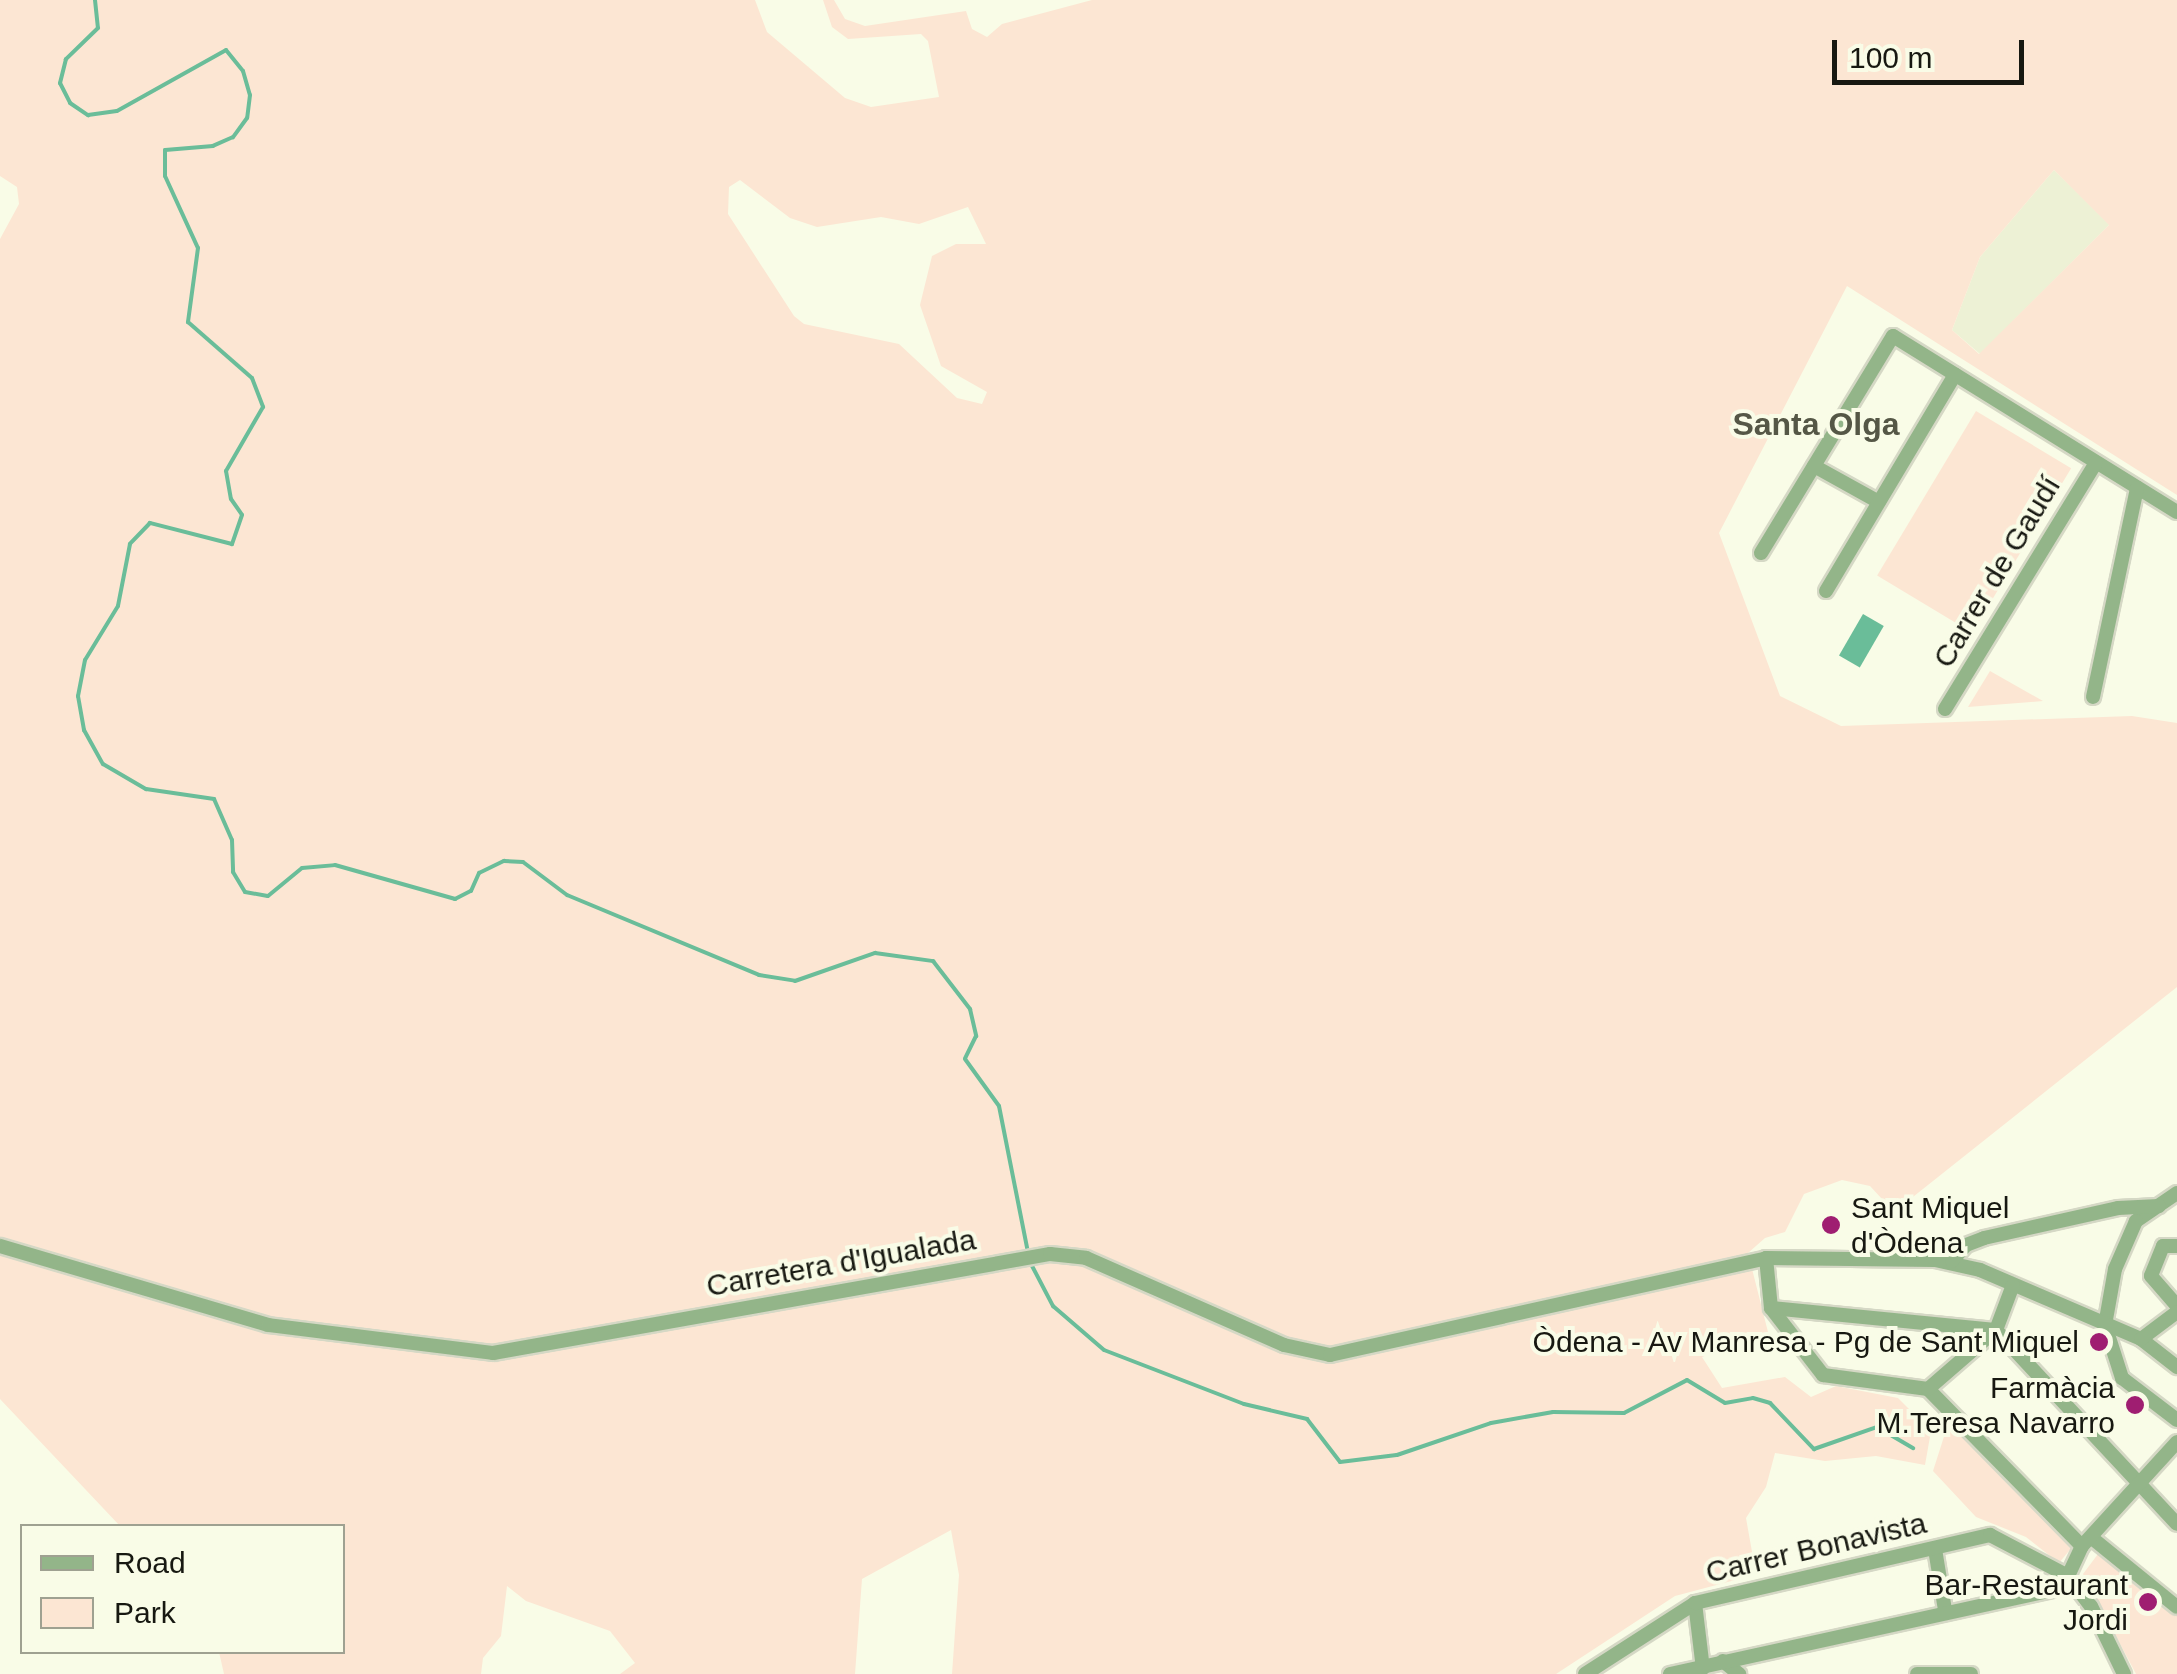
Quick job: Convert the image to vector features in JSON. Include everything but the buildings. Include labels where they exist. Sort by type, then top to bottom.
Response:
[{"type":"street","points":[[1761,553],[1893,336],[2177,512]]},
{"type":"street","points":[[1826,591],[1956,375]]},
{"type":"street","name":"Carrer de Gaudí","points":[[1945,709],[2096,463]]},
{"type":"street","points":[[1814,466],[1879,502]]},
{"type":"street","points":[[2093,697],[2137,488]]},
{"type":"street","points":[[2177,1193],[2136,1221],[2124,1243],[2105,1325],[2122,1378],[2177,1420]]},
{"type":"street","points":[[2160,1206],[2118,1208],[1984,1238],[1966,1245],[1952,1262],[2141,1339],[2177,1367]]},
{"type":"street","name":"Carretera d'Igualada","points":[[0,1246],[268,1326],[493,1352],[1029,1257],[1086,1258],[1284,1345],[1330,1355],[1766,1258],[1952,1262]]},
{"type":"street","points":[[2141,1339],[2177,1309],[2152,1276],[2162,1246],[2177,1246]]},
{"type":"street","points":[[1766,1258],[1771,1308],[1823,1375],[1928,1389],[2087,1542],[2177,1607]]},
{"type":"street","points":[[1928,1389],[1996,1330],[2012,1284]]},
{"type":"street","points":[[1771,1308],[1996,1330],[2177,1524]]},
{"type":"street","points":[[1670,1674],[1945,1610],[2052,1590],[2068,1576],[2087,1542],[2177,1442]]},
{"type":"street","name":"Carrer Bonavista","points":[[1584,1674],[1695,1603],[1990,1534],[2068,1576]]},
{"type":"street","points":[[1935,1549],[1945,1610]]},
{"type":"street","points":[[2068,1576],[2091,1606],[2124,1674]]},
{"type":"street","points":[[1695,1603],[1703,1669]]},
{"type":"street","points":[[1723,1661],[1739,1674]]},
{"type":"street","points":[[1917,1674],[1970,1674]]},
{"type":"shaded area","points":[[2054,170],[2110,224],[1980,354],[1952,330],[1980,257]]},
{"type":"shaded area","points":[[1863,614],[1884,626],[1860,668],[1839,656]]},
{"type":"green space","points":[[0,0],[755,0],[767,32],[845,98],[871,107],[939,97],[928,41],[921,34],[848,39],[832,27],[823,0],[834,0],[845,19],[865,26],[966,11],[972,29],[987,37],[1002,24],[1092,0],[2177,0],[2177,495],[1847,286],[1719,533],[1780,696],[1841,726],[2132,716],[2177,723],[2177,987],[1894,1212],[1870,1186],[1842,1180],[1804,1194],[1785,1232],[1765,1238],[1748,1253],[1768,1332],[1702,1357],[1722,1388],[1785,1377],[1811,1397],[1836,1386],[1898,1398],[1931,1431],[1925,1465],[1876,1456],[1825,1461],[1775,1453],[1766,1487],[1746,1518],[1754,1563],[1739,1579],[1675,1596],[1556,1674],[952,1674],[959,1575],[951,1530],[862,1579],[855,1674],[620,1674],[635,1663],[610,1631],[526,1601],[507,1586],[501,1636],[483,1658],[481,1674],[224,1674],[219,1654],[345,1654],[345,1524],[118,1524],[0,1399],[0,239],[19,204],[17,187],[0,176]],"holes":[[[2054,170],[2109,225],[1979,354],[1952,330],[1980,257]],[[740,180],[790,218],[817,227],[881,217],[919,224],[968,207],[986,244],[956,244],[932,256],[920,305],[941,366],[987,392],[982,404],[957,398],[899,344],[804,324],[794,316],[728,214],[729,187]]]},
{"type":"green space","points":[[1976,411],[2071,468],[1972,633],[1877,576]]},
{"type":"green space","points":[[1990,671],[2043,701],[1968,707]]},
{"type":"green space","points":[[1949,1421],[2073,1546],[2059,1563],[2026,1537],[1976,1517],[1933,1471]]},
{"type":"green space","points":[[2101,1550],[2177,1616],[2177,1674],[2136,1674],[2083,1574]]},
{"type":"waterway","points":[[95,0],[98,28],[66,59],[60,83],[70,103],[88,115],[117,111],[226,50],[243,71],[250,95],[247,118],[233,137],[213,146],[165,150],[165,176],[198,248],[188,322],[252,378],[263,407],[226,471],[231,499],[242,515],[232,544],[150,523],[130,544],[118,606],[85,660],[78,696],[84,730],[103,764],[146,789],[214,799],[232,840],[233,872],[245,892],[268,896],[302,868],[335,865],[455,899],[471,891],[479,873],[504,861],[523,862],[567,895],[759,975],[795,981],[875,953],[933,961],[970,1009],[976,1036],[965,1059],[999,1106],[1028,1253]]},
{"type":"waterway","points":[[1030,1262],[1053,1306],[1104,1350],[1244,1404],[1307,1419],[1340,1462],[1397,1455],[1491,1423],[1553,1412],[1624,1413],[1687,1380],[1725,1403],[1753,1398],[1770,1403],[1814,1449],[1877,1427],[1913,1448]]},
{"type":"place","name":"Sant Miquel d'Òdena","points":[[1831,1225]]},
{"type":"place","name":"Òdena - Av Manresa - Pg de Sant Miquel","points":[[2099,1342]]},
{"type":"place","name":"Farmàcia M.Teresa Navarro","points":[[2135,1405]]},
{"type":"place","name":"Bar-Restaurant Jordi","points":[[2148,1602]]},
{"type":"district","name":"Santa Olga","points":[[1816,424]]}]
